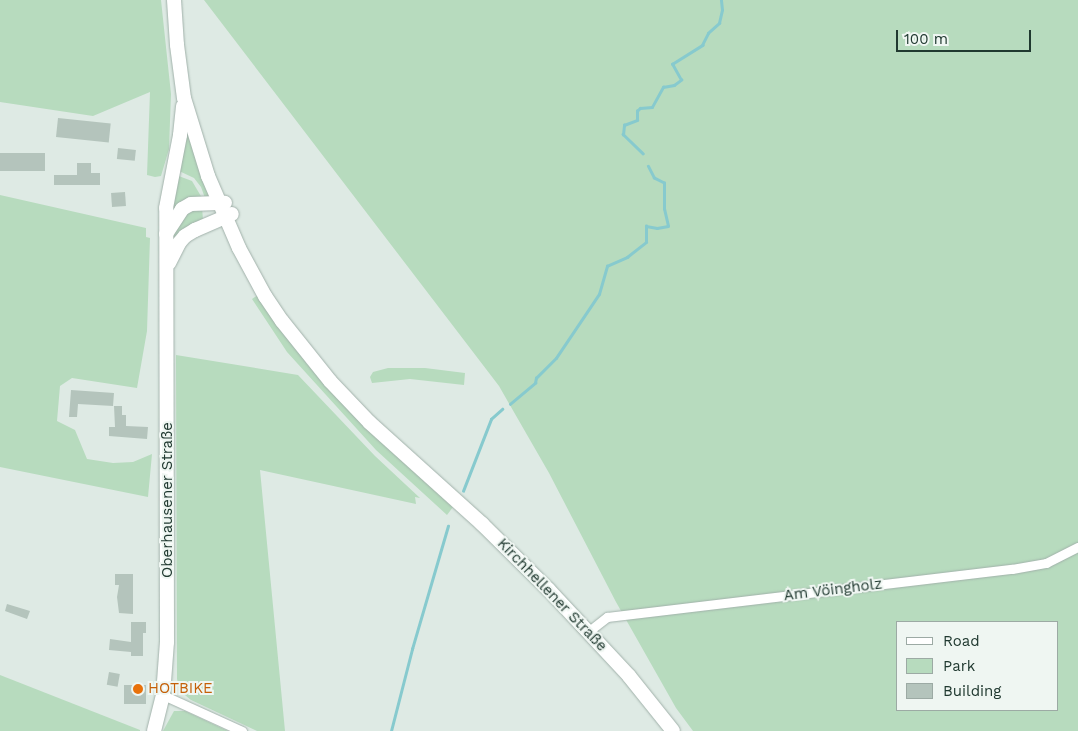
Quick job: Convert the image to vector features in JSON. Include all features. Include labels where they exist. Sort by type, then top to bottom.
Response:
[{"type":"main road","name":"Oberhausener Straße","points":[[168,267],[174,252],[185,236],[226,209],[184,98],[177,45],[174,0]]},
{"type":"main road","points":[[166,234],[172,221],[182,210],[191,204],[226,209],[192,95],[179,0]]},
{"type":"main road","name":"Oberhausener Straße","points":[[154,731],[163,694],[167,642],[168,267],[166,234],[168,192],[180,135],[184,98]]},
{"type":"main road","name":"Kirchhellener Straße","points":[[226,209],[288,318],[341,381],[422,469],[548,589],[589,631],[629,676],[673,731]]},
{"type":"street","name":"Am Vöingholz","points":[[589,631],[607,617],[1012,569],[1046,563],[1078,547]]},
{"type":"street","points":[[163,694],[242,731]]},
{"type":"green space","points":[[0,0],[161,0],[171,94],[169,149],[161,176],[147,175],[150,92],[93,116],[0,102]]},
{"type":"green space","points":[[204,0],[1078,0],[1078,731],[693,731],[676,708],[616,602],[549,473],[499,386]]},
{"type":"green space","points":[[186,127],[210,197],[205,198],[201,187],[194,178],[177,170]]},
{"type":"green space","points":[[176,175],[192,181],[202,198],[170,217]]},
{"type":"green space","points":[[0,195],[146,228],[146,237],[150,238],[147,331],[137,388],[72,378],[60,386],[57,421],[75,430],[87,459],[113,463],[133,462],[152,454],[148,497],[0,467]]},
{"type":"green space","points":[[202,206],[203,221],[171,242],[173,229],[182,216]]},
{"type":"green space","points":[[258,295],[307,364],[336,396],[377,438],[453,507],[447,515],[376,450],[287,352],[252,299]]},
{"type":"green space","points":[[176,355],[298,375],[375,456],[420,498],[415,497],[416,504],[260,470],[285,731],[257,731],[191,700],[180,691],[177,679]]},
{"type":"green space","points":[[388,368],[425,368],[465,373],[464,385],[410,379],[372,383],[370,377],[373,372]]},
{"type":"green space","points":[[0,675],[140,730],[140,731],[0,731]]},
{"type":"green space","points":[[174,711],[185,711],[228,731],[163,731]]},
{"type":"building","points":[[58,118],[111,124],[109,142],[56,137]]},
{"type":"building","points":[[118,148],[136,150],[135,161],[117,159]]},
{"type":"building","points":[[0,153],[45,153],[45,171],[0,171]]},
{"type":"building","points":[[77,163],[91,163],[91,173],[100,173],[100,185],[54,185],[54,175],[77,175]]},
{"type":"building","points":[[125,192],[126,206],[112,207],[111,193]]},
{"type":"building","points":[[71,390],[114,393],[113,406],[78,404],[77,417],[69,417]]},
{"type":"building","points":[[114,406],[122,406],[122,415],[126,415],[126,426],[148,427],[147,439],[109,436],[109,427],[115,427]]},
{"type":"building","points":[[115,574],[133,574],[133,614],[119,613],[117,597],[119,585],[115,585]]},
{"type":"building","points":[[7,604],[30,611],[27,619],[5,611]]},
{"type":"building","points":[[131,622],[146,622],[146,633],[143,633],[143,656],[131,656],[131,652],[109,650],[110,639],[131,642]]},
{"type":"building","points":[[109,672],[120,674],[118,687],[107,685]]},
{"type":"building","points":[[124,685],[146,685],[146,704],[124,704]]},
{"type":"waterway","points":[[643,154],[623,135],[624,125],[637,120],[637,111],[640,108],[652,107],[663,87],[674,85],[681,80],[672,64],[702,45],[708,33],[719,23],[722,10],[721,0]]},
{"type":"waterway","points":[[510,404],[535,383],[536,378],[556,358],[599,294],[607,266],[627,257],[646,242],[646,226],[657,228],[668,226],[664,209],[664,183],[654,178],[648,166]]},
{"type":"waterway","points":[[463,491],[491,419],[502,409]]},
{"type":"waterway","points":[[391,731],[412,649],[448,526]]},
{"type":"place","name":"HOTBIKE","points":[[138,689]]}]
